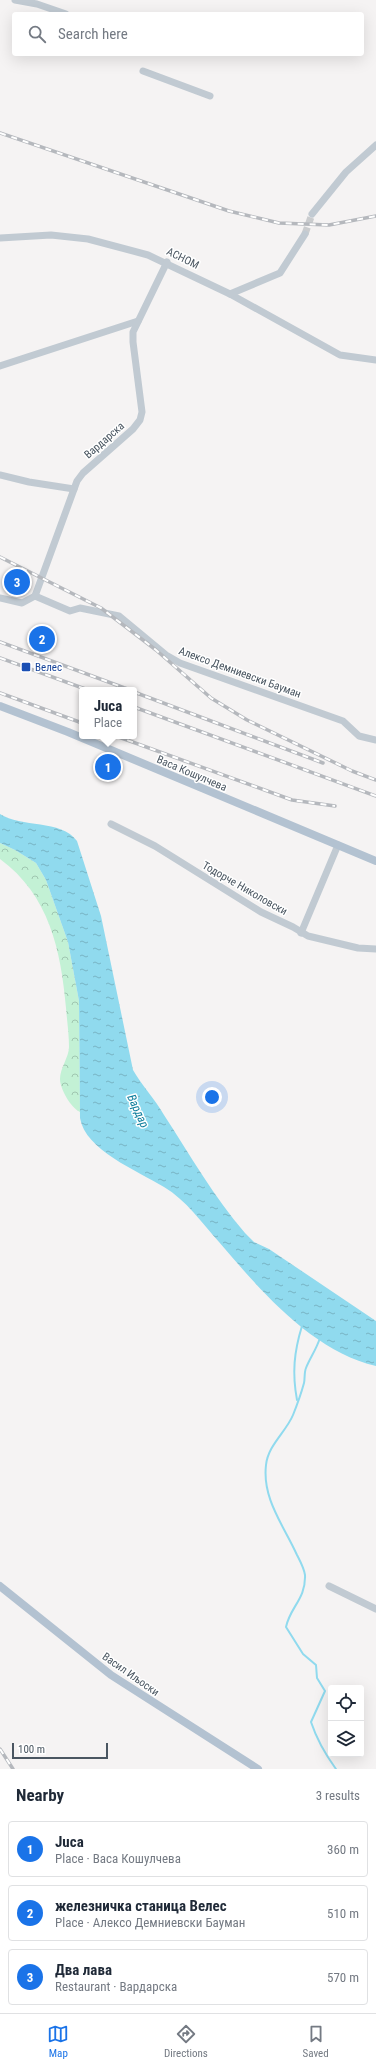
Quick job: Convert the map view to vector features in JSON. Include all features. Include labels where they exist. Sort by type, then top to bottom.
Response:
[{"type":"main road","name":"Васа Кошулчева","points":[[0,706],[79,737]]},
{"type":"main road","name":"Васа Кошулчева","points":[[85,739],[376,861]]},
{"type":"main road","name":"Васил Иљоски","points":[[0,1586],[111,1675],[258,1769]]},
{"type":"street","points":[[15,0],[37,4],[60,12]]},
{"type":"street","points":[[143,70],[210,96]]},
{"type":"street","points":[[312,214],[346,172],[376,144]]},
{"type":"street","points":[[230,294],[280,273],[305,234]]},
{"type":"street","name":"АСНОМ","points":[[0,238],[51,236],[88,239],[148,254],[230,294],[340,355],[376,360]]},
{"type":"street","name":"Вардарска","points":[[35,596],[74,489],[83,473],[134,429],[140,420],[142,412],[133,332],[167,262]]},
{"type":"street","points":[[0,366],[138,321]]},
{"type":"street","points":[[0,475],[29,482],[74,489]]},
{"type":"street","points":[[0,598],[22,603],[35,596]]},
{"type":"street","name":"Алексо Демниевски Бауман","points":[[35,596],[70,611],[80,608],[119,616],[166,655],[180,663],[343,721],[359,736],[376,740]]},
{"type":"street","name":"Тодорче Николовски","points":[[111,824],[155,846],[261,912],[293,927],[301,933],[318,939],[358,948],[376,949]]},
{"type":"street","points":[[301,933],[338,845]]},
{"type":"street","points":[[329,1586],[376,1609]]},
{"type":"green space","points":[[0,843],[36,863],[46,880],[68,942],[79,1001],[80,1112],[73,1107],[64,1093],[60,1083],[61,1071],[69,1051],[69,1042],[64,986],[56,945],[50,925],[30,889],[17,873],[0,859]]},
{"type":"water","name":"Вардар","points":[[0,814],[19,821],[61,829],[70,834],[77,841],[101,916],[133,1070],[213,1190],[245,1233],[254,1242],[269,1249],[376,1321],[376,1366],[353,1358],[330,1347],[309,1333],[252,1280],[179,1198],[164,1187],[127,1167],[102,1150],[84,1129],[80,1118],[79,1001],[68,942],[46,880],[36,863],[0,843]]},
{"type":"waterway","points":[[297,1400],[294,1372],[297,1345],[302,1326]]},
{"type":"waterway","points":[[320,1338],[306,1368],[304,1383],[293,1415],[267,1458],[266,1477],[267,1489],[275,1512],[301,1562],[305,1575],[303,1590],[286,1627],[303,1654],[316,1665],[317,1678],[325,1691],[311,1722],[322,1747],[336,1769]]},
{"type":"tunnel","points":[[305,234],[312,214]]},
{"type":"railway","points":[[0,133],[229,211],[279,223],[329,225],[376,216]]},
{"type":"railway","points":[[0,557],[101,608],[156,650],[211,698],[247,720],[352,771],[376,780]]},
{"type":"railway","points":[[0,642],[122,687]]},
{"type":"railway","points":[[0,658],[80,687]]},
{"type":"railway","points":[[0,693],[79,722]]},
{"type":"railway","points":[[137,693],[323,763]]},
{"type":"railway","points":[[137,708],[376,796]]},
{"type":"railway","points":[[124,739],[292,800],[335,806]]},
{"type":"railway","points":[[0,1749],[13,1769]]},
{"type":"place","name":"Два лава","points":[[17,582]]},
{"type":"place","name":"железничка станица Велес","points":[[42,639]]},
{"type":"place","name":"Велес","points":[[26,667]]},
{"type":"place","name":"Juca","points":[[108,767]]}]
